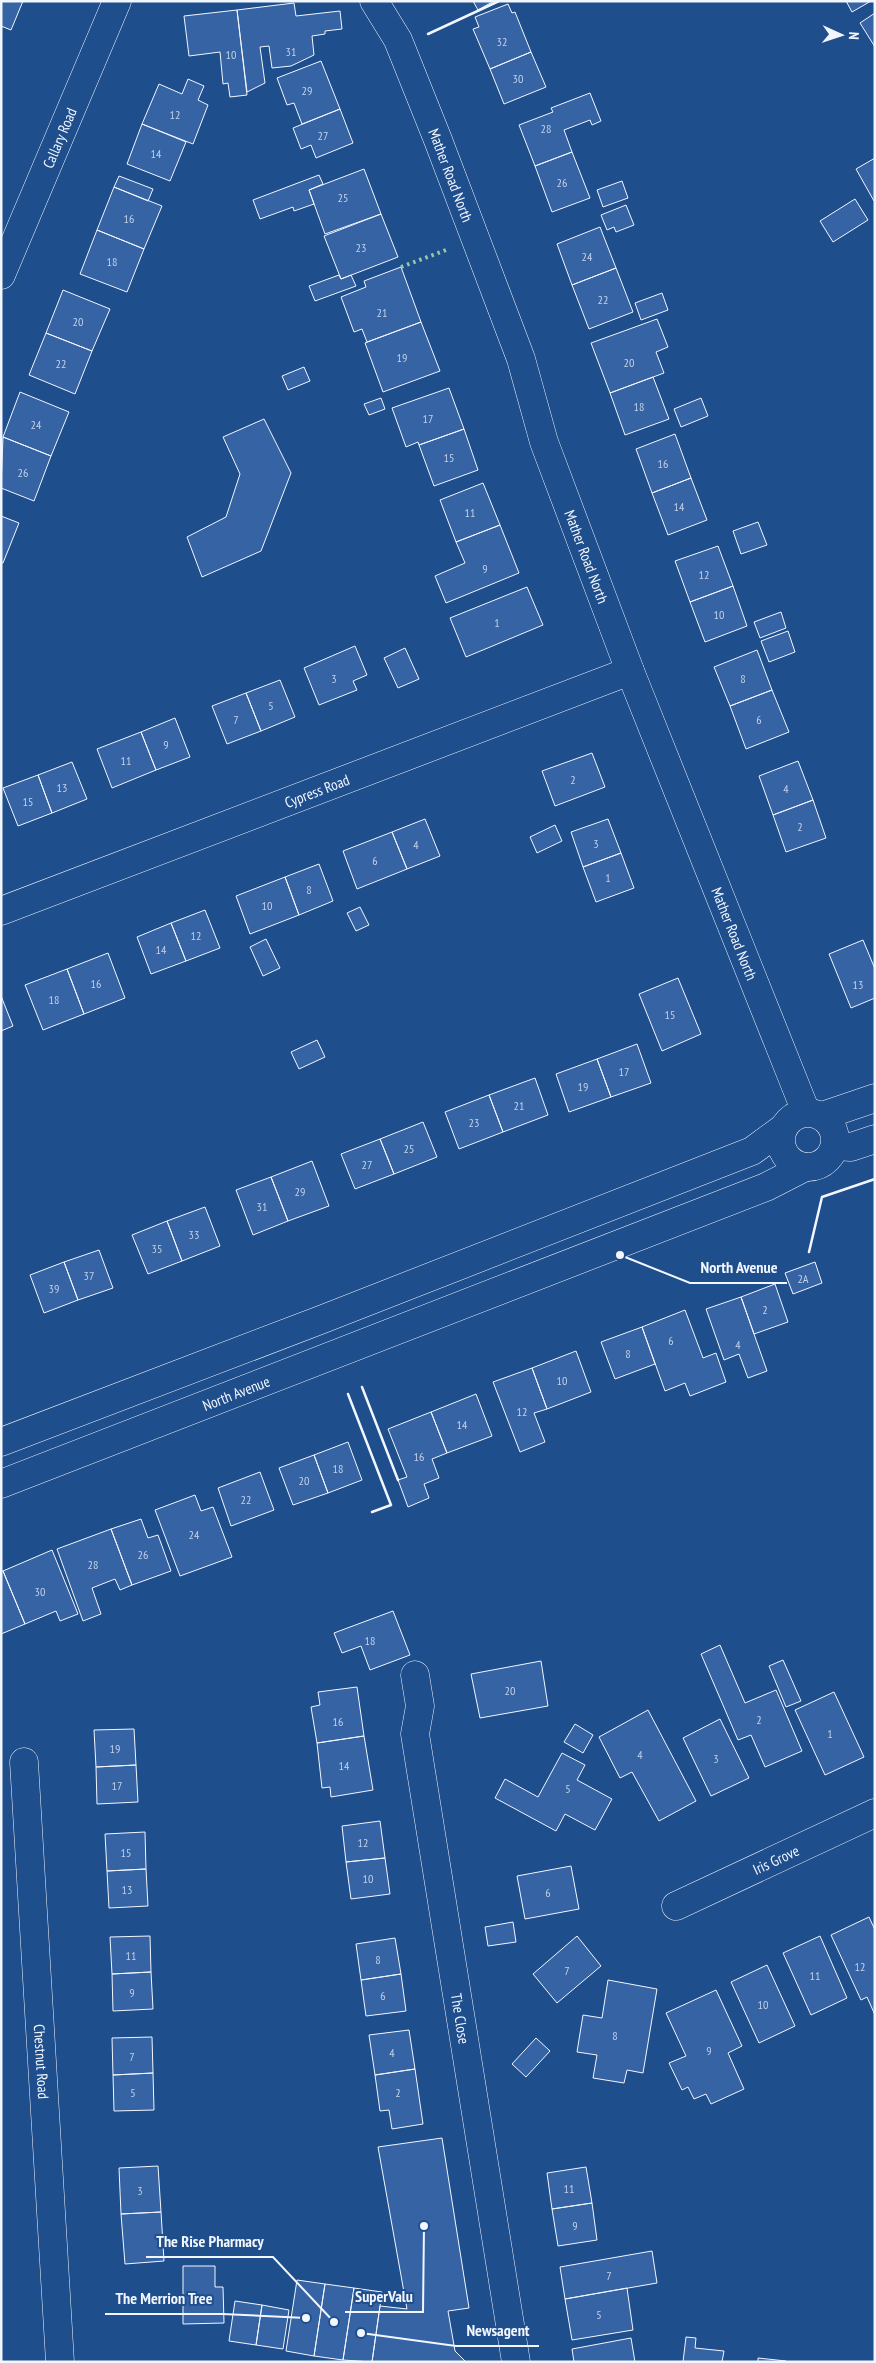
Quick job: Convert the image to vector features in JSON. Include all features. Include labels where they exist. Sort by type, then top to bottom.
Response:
[{"type":"street","name":"Callary Road","points":[[1,275],[117,1]]},
{"type":"street","name":"Mather Road North","points":[[374,1],[398,40],[438,140],[526,372],[544,442],[630,671],[814,1114]]},
{"type":"street","name":"Cypress Road","points":[[1,911],[630,671]]},
{"type":"street","points":[[1,1442],[323,1319],[752,1151],[782,1129],[792,1117],[814,1114],[875,1098]]},
{"type":"street","points":[[814,1114],[833,1128],[835,1146],[851,1147],[875,1139]]},
{"type":"street","points":[[782,1129],[781,1146],[784,1154],[790,1160],[805,1167]]},
{"type":"street","name":"North Avenue","points":[[1,1484],[766,1187],[805,1167],[821,1164],[832,1153],[835,1146]]},
{"type":"street","name":"The Close","points":[[415,1675],[420,1706],[415,1734],[516,2362]]},
{"type":"street","name":"Chestnut Road","points":[[24,1762],[60,2362]]},
{"type":"street","name":"Iris Grove","points":[[676,1906],[875,1813]]},
{"type":"building","points":[[1,1],[23,1],[11,30],[1,26]]},
{"type":"building","points":[[473,1],[494,1],[478,10]]},
{"type":"building","points":[[846,1],[871,1],[852,12]]},
{"type":"building","points":[[294,3],[296,16],[340,11],[342,29],[325,31],[325,34],[312,36],[314,55],[291,66],[272,68],[269,46],[260,47],[265,83],[247,92],[237,10]]},
{"type":"building","points":[[508,4],[512,13],[515,12],[531,52],[490,69],[473,29],[479,27],[475,17]]},
{"type":"building","points":[[237,10],[247,95],[230,97],[228,83],[223,84],[220,52],[189,56],[184,16]]},
{"type":"building","points":[[875,13],[875,47],[860,23]]},
{"type":"building","points":[[531,52],[546,87],[504,104],[490,69]]},
{"type":"building","points":[[321,61],[340,109],[302,124],[294,103],[287,105],[277,78]]},
{"type":"building","points":[[188,79],[204,86],[198,100],[208,105],[193,144],[142,124],[159,84],[182,94]]},
{"type":"building","points":[[590,93],[601,121],[592,125],[590,120],[564,130],[572,152],[535,166],[519,125],[553,112],[551,108]]},
{"type":"building","points":[[340,109],[353,143],[316,158],[311,145],[301,149],[293,128]]},
{"type":"building","points":[[142,124],[186,142],[170,181],[127,164]]},
{"type":"building","points":[[572,152],[590,198],[552,212],[535,166]]},
{"type":"building","points":[[875,158],[875,201],[874,201],[856,169]]},
{"type":"building","points":[[364,169],[381,214],[325,234],[309,190]]},
{"type":"building","points":[[319,175],[323,184],[309,190],[314,204],[294,211],[293,207],[260,219],[253,200]]},
{"type":"building","points":[[119,176],[153,189],[148,201],[114,187]]},
{"type":"building","points":[[622,181],[628,198],[603,207],[597,190]]},
{"type":"building","points":[[114,187],[162,206],[144,249],[97,230]]},
{"type":"building","points":[[855,199],[868,220],[833,242],[820,221]]},
{"type":"building","points":[[626,205],[634,225],[616,232],[614,227],[607,230],[601,215]]},
{"type":"building","points":[[381,214],[398,257],[341,279],[324,236]]},
{"type":"building","points":[[600,227],[616,268],[572,285],[557,244]]},
{"type":"building","points":[[97,230],[144,249],[127,292],[80,274]]},
{"type":"building","points":[[401,267],[421,322],[367,342],[362,329],[354,332],[341,297],[366,287],[364,281]]},
{"type":"building","points":[[616,268],[633,312],[589,329],[572,285]]},
{"type":"building","points":[[339,275],[341,279],[351,275],[356,286],[315,301],[309,286]]},
{"type":"building","points":[[63,290],[110,309],[92,351],[46,333]]},
{"type":"building","points":[[662,293],[668,310],[641,320],[635,303]]},
{"type":"building","points":[[657,319],[668,347],[656,352],[664,373],[610,393],[591,343]]},
{"type":"building","points":[[421,322],[440,371],[383,392],[365,343]]},
{"type":"building","points":[[46,333],[92,351],[75,394],[29,375]]},
{"type":"building","points":[[304,367],[310,381],[288,390],[282,376]]},
{"type":"building","points":[[653,377],[669,419],[625,435],[610,393]]},
{"type":"building","points":[[449,388],[464,429],[419,445],[418,442],[406,447],[392,408]]},
{"type":"building","points":[[20,392],[69,412],[51,456],[3,437]]},
{"type":"building","points":[[381,398],[385,409],[369,415],[364,404]]},
{"type":"building","points":[[701,398],[708,416],[681,427],[674,409]]},
{"type":"building","points":[[264,419],[291,473],[261,551],[202,577],[187,537],[226,517],[240,474],[223,437]]},
{"type":"building","points":[[464,429],[478,470],[434,486],[419,445]]},
{"type":"building","points":[[675,434],[691,478],[652,493],[636,449]]},
{"type":"building","points":[[3,437],[51,456],[34,501],[1,488]]},
{"type":"building","points":[[691,478],[707,520],[668,535],[652,493]]},
{"type":"building","points":[[483,483],[500,525],[456,542],[440,500]]},
{"type":"building","points":[[1,516],[19,523],[3,563],[1,563]]},
{"type":"building","points":[[758,522],[767,545],[741,554],[733,531]]},
{"type":"building","points":[[500,525],[519,573],[446,603],[435,576],[465,563],[456,542]]},
{"type":"building","points":[[718,546],[733,586],[690,602],[675,561]]},
{"type":"building","points":[[733,586],[747,626],[705,642],[690,602]]},
{"type":"building","points":[[527,587],[543,625],[466,657],[450,618]]},
{"type":"building","points":[[781,612],[786,628],[760,638],[754,622]]},
{"type":"building","points":[[788,631],[795,652],[769,662],[761,641]]},
{"type":"building","points":[[355,646],[367,675],[353,681],[357,690],[319,705],[304,668]]},
{"type":"building","points":[[405,648],[419,679],[398,688],[384,658]]},
{"type":"building","points":[[757,650],[772,690],[730,706],[714,667]]},
{"type":"building","points":[[280,680],[295,717],[261,731],[246,693]]},
{"type":"building","points":[[772,690],[789,732],[746,749],[730,706]]},
{"type":"building","points":[[246,693],[261,731],[227,744],[212,706]]},
{"type":"building","points":[[175,718],[190,757],[156,770],[141,732]]},
{"type":"building","points":[[141,732],[156,770],[112,788],[97,749]]},
{"type":"building","points":[[592,753],[605,787],[555,806],[542,771]]},
{"type":"building","points":[[798,761],[813,800],[773,815],[759,776]]},
{"type":"building","points":[[72,762],[87,799],[52,813],[38,775]]},
{"type":"building","points":[[38,775],[52,813],[18,826],[3,788]]},
{"type":"building","points":[[813,800],[826,838],[786,852],[773,815]]},
{"type":"building","points":[[425,819],[440,856],[407,869],[392,832]]},
{"type":"building","points":[[608,819],[621,853],[583,867],[571,832]]},
{"type":"building","points":[[555,825],[562,841],[537,853],[530,837]]},
{"type":"building","points":[[392,832],[407,869],[357,889],[343,851]]},
{"type":"building","points":[[621,853],[634,888],[596,902],[583,867]]},
{"type":"building","points":[[319,864],[333,901],[299,915],[285,877]]},
{"type":"building","points":[[285,877],[299,915],[250,934],[236,896]]},
{"type":"building","points":[[360,907],[369,925],[356,931],[347,913]]},
{"type":"building","points":[[205,910],[220,948],[186,961],[171,923]]},
{"type":"building","points":[[171,923],[186,961],[151,974],[137,937]]},
{"type":"building","points":[[266,939],[280,968],[263,976],[250,947]]},
{"type":"building","points":[[863,940],[875,969],[875,998],[851,1008],[829,954]]},
{"type":"building","points":[[108,953],[125,998],[84,1014],[67,969]]},
{"type":"building","points":[[67,969],[84,1014],[43,1030],[25,985]]},
{"type":"building","points":[[678,978],[701,1034],[662,1051],[639,994]]},
{"type":"building","points":[[1,996],[13,1026],[1,1031]]},
{"type":"building","points":[[317,1040],[325,1057],[299,1069],[291,1052]]},
{"type":"building","points":[[637,1044],[651,1083],[611,1097],[597,1059]]},
{"type":"building","points":[[597,1059],[611,1097],[569,1112],[556,1074]]},
{"type":"building","points":[[535,1078],[548,1115],[503,1132],[489,1095]]},
{"type":"building","points":[[489,1095],[503,1132],[459,1149],[445,1112]]},
{"type":"building","points":[[423,1122],[437,1157],[394,1174],[380,1139]]},
{"type":"building","points":[[380,1139],[394,1174],[355,1189],[341,1154]]},
{"type":"building","points":[[312,1161],[329,1206],[288,1221],[271,1177]]},
{"type":"building","points":[[271,1177],[288,1221],[253,1235],[236,1190]]},
{"type":"building","points":[[205,1207],[220,1246],[182,1261],[167,1221]]},
{"type":"building","points":[[167,1221],[182,1261],[148,1274],[132,1235]]},
{"type":"building","points":[[99,1250],[113,1288],[78,1300],[64,1262]]},
{"type":"building","points":[[64,1262],[78,1300],[44,1313],[30,1275]]},
{"type":"building","points":[[815,1262],[822,1283],[793,1294],[785,1273]]},
{"type":"building","points":[[775,1284],[788,1322],[754,1334],[741,1297]]},
{"type":"building","points":[[741,1297],[767,1371],[748,1378],[739,1354],[724,1360],[706,1309]]},
{"type":"building","points":[[685,1310],[703,1358],[716,1353],[726,1382],[690,1396],[685,1383],[665,1391],[642,1327]]},
{"type":"building","points":[[642,1327],[655,1364],[615,1379],[601,1342]]},
{"type":"building","points":[[576,1351],[591,1392],[547,1409],[532,1368]]},
{"type":"building","points":[[532,1368],[547,1409],[534,1413],[545,1442],[520,1452],[493,1382]]},
{"type":"building","points":[[476,1394],[492,1436],[447,1453],[431,1412]]},
{"type":"building","points":[[431,1412],[447,1453],[432,1459],[439,1478],[424,1484],[429,1498],[408,1507],[398,1480],[407,1477],[388,1429]]},
{"type":"building","points":[[348,1442],[362,1480],[328,1493],[314,1455]]},
{"type":"building","points":[[314,1455],[328,1493],[293,1505],[279,1468]]},
{"type":"building","points":[[260,1472],[274,1510],[231,1526],[218,1488]]},
{"type":"building","points":[[195,1495],[201,1511],[213,1507],[232,1557],[180,1576],[155,1510]]},
{"type":"building","points":[[141,1519],[148,1538],[158,1535],[171,1571],[132,1585],[111,1529]]},
{"type":"building","points":[[111,1529],[132,1585],[120,1590],[115,1579],[92,1588],[101,1614],[83,1621],[57,1549]]},
{"type":"building","points":[[52,1550],[78,1614],[60,1621],[56,1611],[25,1624],[3,1571]]},
{"type":"building","points":[[1,1571],[3,1571],[25,1624],[1,1634]]},
{"type":"building","points":[[393,1611],[410,1655],[370,1670],[361,1646],[342,1653],[334,1633]]},
{"type":"building","points":[[720,1645],[745,1703],[776,1690],[802,1751],[765,1767],[751,1735],[738,1740],[701,1654]]},
{"type":"building","points":[[783,1660],[801,1701],[786,1707],[769,1666]]},
{"type":"building","points":[[541,1661],[548,1706],[480,1718],[471,1674]]},
{"type":"building","points":[[357,1687],[364,1736],[317,1743],[311,1707],[320,1705],[318,1692]]},
{"type":"building","points":[[834,1692],[864,1757],[825,1775],[795,1710]]},
{"type":"building","points":[[648,1710],[696,1801],[659,1821],[632,1772],[620,1778],[599,1737]]},
{"type":"building","points":[[720,1719],[749,1778],[711,1796],[683,1738]]},
{"type":"building","points":[[575,1724],[593,1735],[583,1753],[564,1742]]},
{"type":"building","points":[[134,1729],[136,1765],[96,1767],[94,1730]]},
{"type":"building","points":[[364,1736],[373,1790],[331,1797],[330,1787],[322,1788],[317,1743]]},
{"type":"building","points":[[562,1753],[585,1765],[577,1780],[612,1799],[595,1830],[565,1814],[556,1831],[495,1798],[505,1779],[538,1797]]},
{"type":"building","points":[[136,1765],[138,1802],[97,1804],[96,1767]]},
{"type":"building","points":[[380,1821],[385,1858],[346,1862],[342,1826]]},
{"type":"building","points":[[145,1832],[146,1869],[107,1871],[105,1834]]},
{"type":"building","points":[[385,1858],[390,1894],[351,1899],[346,1862]]},
{"type":"building","points":[[571,1866],[579,1909],[525,1919],[517,1876]]},
{"type":"building","points":[[146,1869],[148,1906],[109,1908],[107,1871]]},
{"type":"building","points":[[869,1917],[875,1930],[875,2015],[867,1997],[861,2000],[831,1935]]},
{"type":"building","points":[[513,1922],[516,1942],[488,1946],[485,1927]]},
{"type":"building","points":[[150,1936],[151,1972],[112,1974],[110,1937]]},
{"type":"building","points":[[577,1936],[601,1966],[557,2003],[533,1974]]},
{"type":"building","points":[[820,1936],[847,1998],[811,2015],[783,1953]]},
{"type":"building","points":[[395,1938],[401,1974],[361,1980],[356,1944]]},
{"type":"building","points":[[767,1965],[795,2026],[759,2043],[731,1982]]},
{"type":"building","points":[[151,1972],[153,2009],[113,2011],[112,1974]]},
{"type":"building","points":[[401,1974],[406,2011],[366,2016],[361,1980]]},
{"type":"building","points":[[608,1980],[657,1989],[643,2073],[627,2070],[624,2083],[593,2078],[597,2055],[577,2052],[583,2015],[602,2018]]},
{"type":"building","points":[[716,1990],[742,2046],[728,2053],[744,2089],[711,2104],[706,2094],[694,2099],[688,2087],[682,2090],[669,2063],[686,2056],[666,2013]]},
{"type":"building","points":[[409,2030],[415,2069],[375,2075],[369,2035]]},
{"type":"building","points":[[152,2037],[153,2073],[113,2075],[112,2038]]},
{"type":"building","points":[[536,2038],[550,2051],[526,2077],[512,2064]]},
{"type":"building","points":[[415,2069],[423,2124],[392,2129],[389,2110],[380,2111],[375,2075]]},
{"type":"building","points":[[153,2073],[154,2110],[114,2111],[113,2075]]},
{"type":"building","points":[[442,2138],[469,2308],[448,2311],[455,2351],[466,2362],[372,2362],[380,2306],[407,2309],[378,2147]]},
{"type":"building","points":[[158,2166],[161,2212],[121,2214],[119,2168]]},
{"type":"building","points":[[586,2167],[592,2203],[552,2209],[547,2173]]},
{"type":"building","points":[[592,2203],[597,2240],[558,2246],[552,2209]]},
{"type":"building","points":[[161,2212],[164,2261],[125,2264],[121,2214]]},
{"type":"building","points":[[652,2251],[657,2283],[565,2299],[560,2267]]},
{"type":"building","points":[[183,2266],[215,2266],[215,2287],[223,2287],[224,2323],[183,2324]]},
{"type":"building","points":[[297,2280],[325,2284],[314,2356],[286,2351]]},
{"type":"building","points":[[325,2284],[354,2288],[343,2360],[314,2356]]},
{"type":"building","points":[[354,2288],[382,2292],[372,2362],[343,2360]]},
{"type":"building","points":[[627,2288],[633,2330],[572,2340],[565,2299]]},
{"type":"building","points":[[235,2301],[262,2305],[256,2345],[229,2341]]},
{"type":"building","points":[[262,2305],[289,2310],[283,2349],[256,2345]]},
{"type":"building","points":[[686,2337],[696,2338],[695,2348],[724,2351],[722,2362],[683,2362]]},
{"type":"building","points":[[631,2338],[635,2362],[574,2362],[572,2349]]},
{"type":"building","points":[[758,2358],[786,2361],[786,2362],[758,2362]]},
{"type":"hedge","points":[[401,267],[446,250]]},
{"type":"wall","points":[[428,34],[499,1]]},
{"type":"wall","points":[[809,1252],[822,1197],[875,1179]]},
{"type":"wall","points":[[362,1387],[398,1480]]},
{"type":"wall","points":[[348,1394],[391,1505],[372,1512]]},
{"type":"place","name":"North Avenue","points":[[620,1255]]},
{"type":"place","name":"SuperValu","points":[[424,2226]]},
{"type":"place","name":"The Merrion Tree","points":[[306,2318]]},
{"type":"place","name":"The Rise Pharmacy","points":[[334,2322]]},
{"type":"place","name":"Newsagent","points":[[361,2333]]}]
